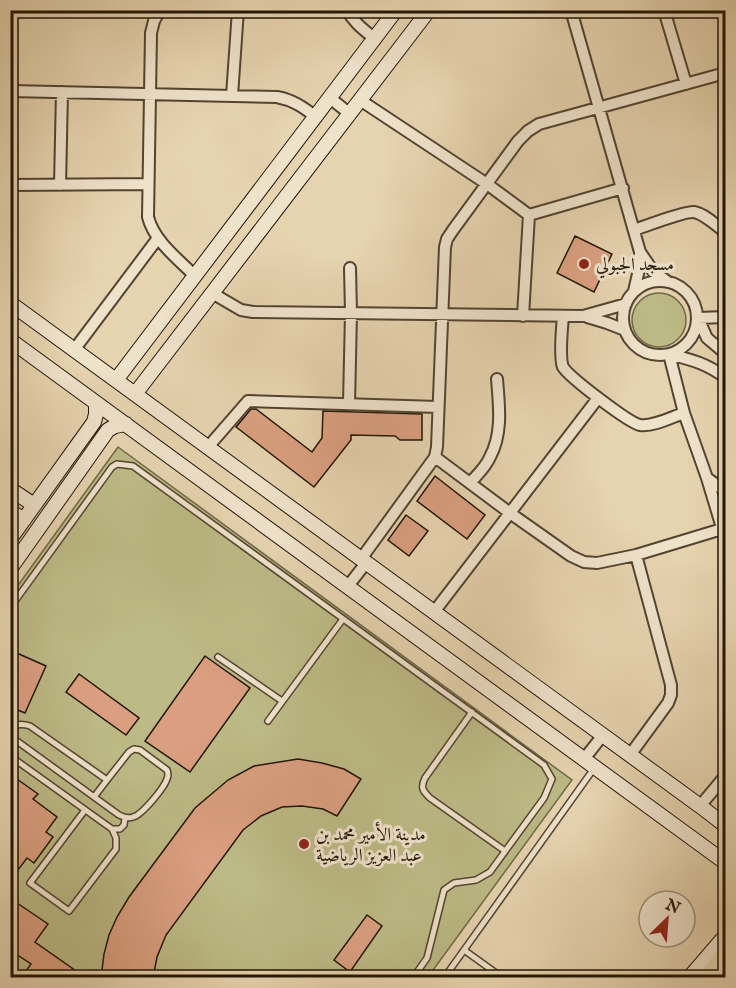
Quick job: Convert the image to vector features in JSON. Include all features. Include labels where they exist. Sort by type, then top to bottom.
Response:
[{"type":"highway","points":[[707,978],[726,954]]},
{"type":"street","points":[[160,10],[151,33],[148,217],[150,228],[195,276]]},
{"type":"street","points":[[232,96],[238,10]]},
{"type":"street","points":[[347,10],[358,26],[375,39]]},
{"type":"street","points":[[116,380],[396,10]]},
{"type":"street","points":[[135,394],[429,10]]},
{"type":"street","points":[[572,10],[640,252],[640,265],[634,291],[623,312],[623,324],[627,336],[635,346],[645,352],[657,355],[669,354],[681,349],[690,341],[696,330],[698,318]]},
{"type":"street","points":[[664,10],[686,84]]},
{"type":"street","points":[[348,586],[435,457],[447,239],[518,141],[539,124],[718,75],[726,75]]},
{"type":"street","points":[[10,91],[277,97],[299,104],[316,117]]},
{"type":"street","points":[[60,185],[62,92]]},
{"type":"street","points":[[330,98],[350,114]]},
{"type":"street","points":[[360,100],[487,184],[529,215]]},
{"type":"street","points":[[10,185],[148,184]]},
{"type":"street","points":[[529,215],[623,188]]},
{"type":"street","points":[[634,230],[693,212],[703,216],[726,233]]},
{"type":"street","points":[[524,316],[529,215]]},
{"type":"street","points":[[74,350],[158,238]]},
{"type":"street","points":[[640,252],[653,271],[668,282]]},
{"type":"street","points":[[350,268],[350,404]]},
{"type":"street","points":[[634,291],[644,284],[656,281],[680,286],[695,306],[707,338],[726,354]]},
{"type":"street","points":[[212,293],[232,306],[247,311],[583,316],[626,304]]},
{"type":"street","points":[[10,303],[726,826]]},
{"type":"street","points":[[563,316],[561,360],[569,374],[598,398],[633,423],[641,425],[649,425],[684,413]]},
{"type":"street","points":[[583,316],[625,330]]},
{"type":"street","points":[[698,318],[726,317]]},
{"type":"street","points":[[10,340],[726,863]]},
{"type":"street","points":[[669,354],[694,360],[713,368],[726,378]]},
{"type":"street","points":[[435,457],[510,513],[584,562],[597,563],[725,538],[684,413],[669,354]]},
{"type":"street","points":[[470,483],[487,463],[499,430],[497,379]]},
{"type":"street","points":[[435,612],[598,398]]},
{"type":"street","points":[[208,447],[248,401],[438,407]]},
{"type":"street","points":[[10,539],[94,422],[96,403]]},
{"type":"street","points":[[10,569],[108,430],[126,424]]},
{"type":"street","points":[[707,478],[726,492]]},
{"type":"street","points":[[10,489],[34,505]]},
{"type":"street","points":[[10,511],[24,520]]},
{"type":"street","points":[[630,755],[668,703],[671,695],[671,685],[636,555]]},
{"type":"street","points":[[590,763],[603,735]]},
{"type":"street","points":[[700,806],[726,775]]},
{"type":"street","points":[[689,978],[726,935]]},
{"type":"lane","points":[[10,608],[108,471],[117,464],[133,466],[544,765],[552,779],[544,798],[490,872],[476,880],[454,882],[444,890],[427,958],[413,978]]},
{"type":"lane","points":[[268,721],[343,619]]},
{"type":"lane","points":[[218,657],[282,701]]},
{"type":"lane","points":[[472,712],[421,786],[430,798],[505,851]]},
{"type":"lane","points":[[10,730],[17,725],[30,726],[107,780]]},
{"type":"lane","points":[[10,736],[94,797],[119,815],[125,818],[141,814],[167,779],[167,770],[134,748],[94,797]]},
{"type":"lane","points":[[10,756],[112,829],[120,830],[125,818]]},
{"type":"lane","points":[[444,978],[590,763]]},
{"type":"lane","points":[[85,810],[30,883],[69,911],[116,849],[116,838],[112,829]]},
{"type":"lane","points":[[464,950],[504,978]]},
{"type":"shaded area","points":[[654,293],[664,293],[674,297],[682,305],[686,320],[682,335],[674,343],[664,347],[654,347],[644,343],[636,335],[632,325],[632,315],[636,305],[644,297]]},
{"type":"shaded area","points":[[118,447],[572,780],[428,977],[11,978],[11,595]]},
{"type":"building","name":"مسجد الجبولي","points":[[575,236],[612,254],[594,292],[557,273]]},
{"type":"building","points":[[251,409],[256,409],[312,452],[322,438],[323,411],[422,414],[422,440],[400,440],[395,436],[351,435],[351,440],[314,487],[236,427]]},
{"type":"building","points":[[435,476],[485,515],[467,539],[417,501]]},
{"type":"building","points":[[406,515],[428,531],[409,556],[388,540]]},
{"type":"building","points":[[10,650],[46,666],[25,713],[10,707]]},
{"type":"building","points":[[205,656],[250,688],[190,772],[145,741]]},
{"type":"building","points":[[79,674],[139,718],[126,735],[66,692]]},
{"type":"building","points":[[298,759],[344,769],[361,779],[337,816],[323,809],[302,806],[282,807],[261,816],[243,830],[166,935],[157,957],[153,978],[101,978],[104,954],[117,917],[129,897],[195,808],[228,780],[254,766]]},
{"type":"building","points":[[10,774],[38,794],[33,799],[57,817],[46,832],[53,837],[34,863],[27,858],[15,874],[10,870]]},
{"type":"building","points":[[14,901],[48,924],[35,942],[76,971],[71,978],[21,978],[31,964],[10,950],[10,905]]},
{"type":"building","points":[[367,915],[382,926],[350,972],[334,960]]},
{"type":"place","name":"مسجد الجبولي","points":[[584,264]]},
{"type":"place","name":"مدينة الأمير محمد بن عبد العزيز الرياضية","points":[[304,844]]}]
